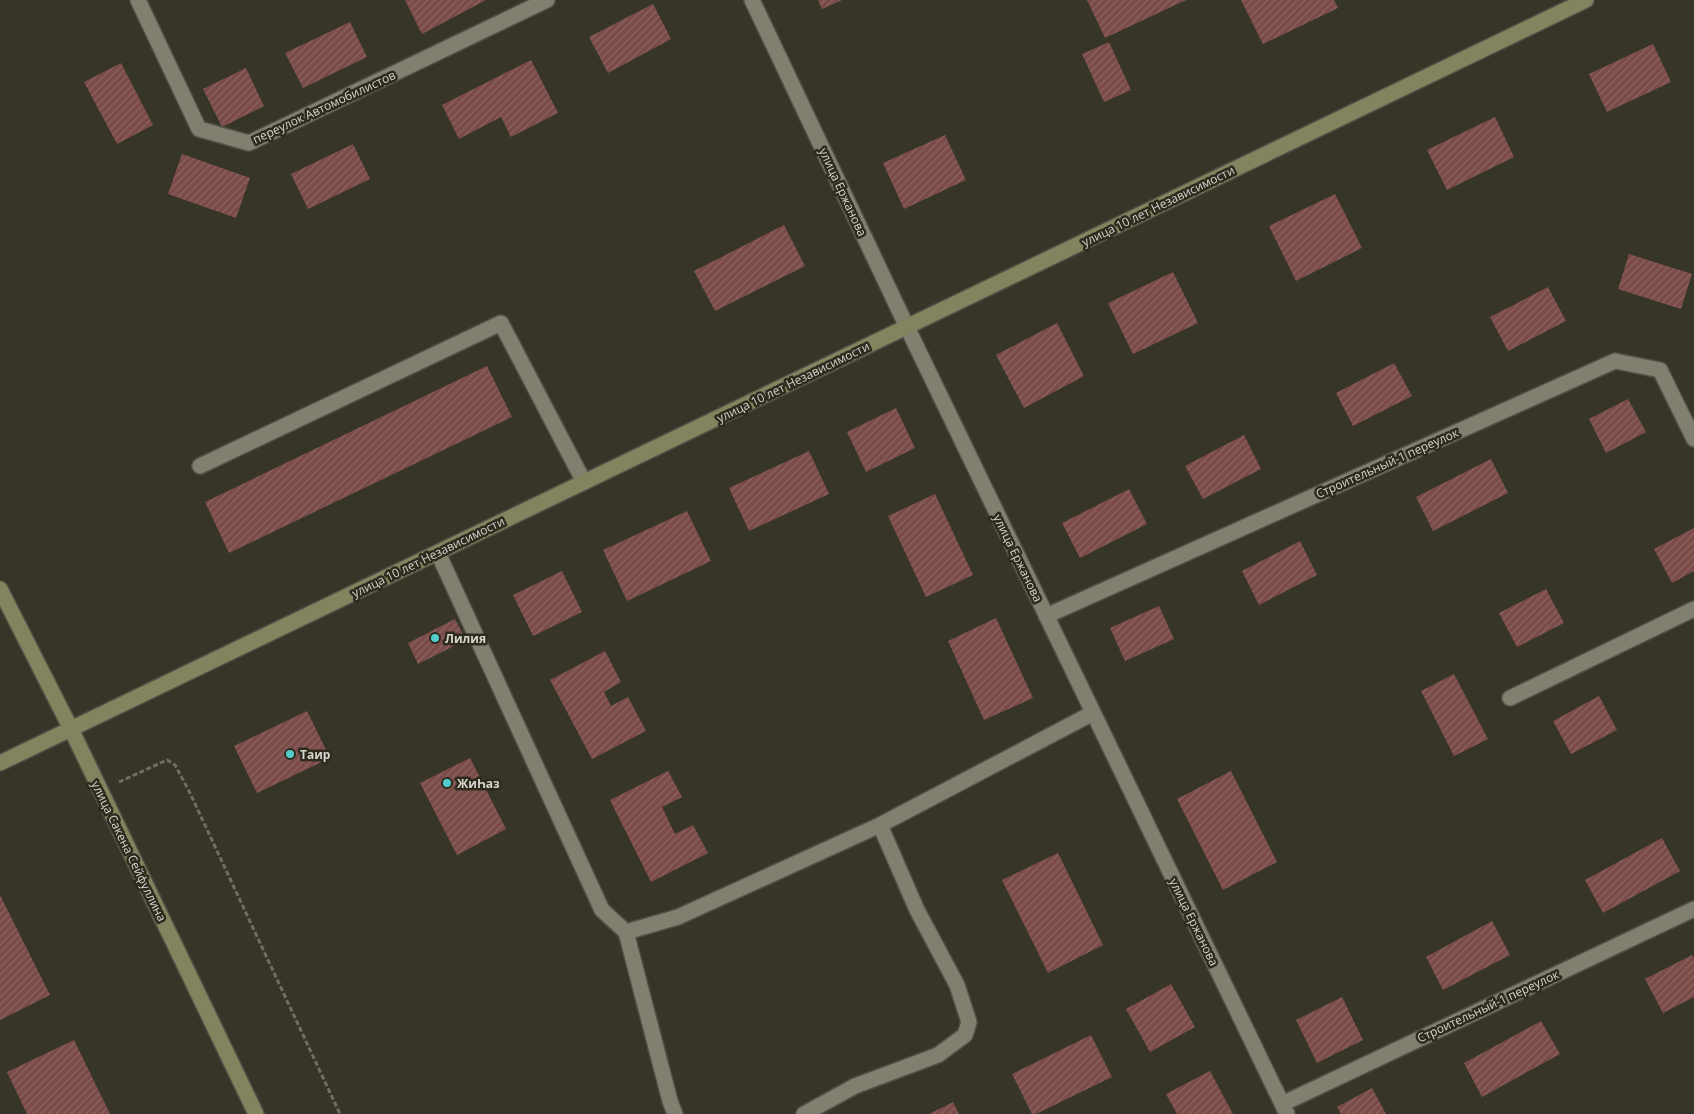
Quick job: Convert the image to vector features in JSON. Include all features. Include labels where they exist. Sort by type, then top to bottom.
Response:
[{"type":"street","name":"переулок Автомобилистов","points":[[138,0],[199,128],[249,143],[546,0]]},
{"type":"street","name":"улица Ержанова","points":[[752,0],[907,327],[1284,1109]]},
{"type":"street","name":"улица 10 лет Независимости","points":[[0,764],[1586,0]]},
{"type":"street","points":[[200,466],[500,323],[584,482]]},
{"type":"street","name":"Строительный-1 переулок","points":[[1046,616],[1614,361],[1660,370],[1694,439]]},
{"type":"street","points":[[438,553],[602,910],[626,932],[675,1114]]},
{"type":"street","name":"улица Сакена Сейфуллина","points":[[0,589],[71,729],[256,1114]]},
{"type":"street","points":[[1510,698],[1694,609]]},
{"type":"street","points":[[626,932],[678,917],[880,825],[1093,713]]},
{"type":"street","points":[[804,1114],[855,1086],[938,1056],[965,1036],[969,1022],[957,985],[917,910],[880,825]]},
{"type":"street","name":"Строительный-1 переулок","points":[[1284,1109],[1694,909]]},
{"type":"path","points":[[100,790],[167,760],[175,765],[340,1114]]},
{"type":"building","points":[[405,0],[486,0],[422,34]]},
{"type":"building","points":[[818,0],[842,0],[822,9]]},
{"type":"building","points":[[1087,0],[1186,0],[1105,38]]},
{"type":"building","points":[[1241,0],[1334,0],[1338,8],[1263,44]]},
{"type":"building","points":[[653,4],[671,39],[608,73],[589,37]]},
{"type":"building","points":[[350,22],[367,57],[303,88],[285,53]]},
{"type":"building","points":[[1109,42],[1131,90],[1104,102],[1082,54]]},
{"type":"building","points":[[1653,44],[1671,82],[1607,112],[1589,74]]},
{"type":"building","points":[[531,60],[558,113],[511,137],[501,117],[459,139],[442,105]]},
{"type":"building","points":[[121,63],[153,125],[117,144],[84,82]]},
{"type":"building","points":[[246,68],[264,106],[222,127],[203,89]]},
{"type":"building","points":[[1495,117],[1514,157],[1447,190],[1427,150]]},
{"type":"building","points":[[945,135],[966,180],[904,209],[883,163]]},
{"type":"building","points":[[353,144],[370,179],[308,209],[291,174]]},
{"type":"building","points":[[182,154],[250,178],[236,218],[168,194]]},
{"type":"building","points":[[1335,194],[1362,248],[1296,281],[1269,226]]},
{"type":"building","points":[[784,225],[805,266],[715,311],[694,271]]},
{"type":"building","points":[[1629,254],[1692,274],[1681,309],[1618,289]]},
{"type":"building","points":[[1173,272],[1198,323],[1133,354],[1108,303]]},
{"type":"building","points":[[1548,287],[1566,321],[1508,351],[1490,317]]},
{"type":"building","points":[[1057,323],[1084,376],[1024,408],[996,355]]},
{"type":"building","points":[[1394,363],[1412,396],[1353,426],[1336,393]]},
{"type":"building","points":[[487,366],[512,417],[229,553],[205,502]]},
{"type":"building","points":[[1628,399],[1646,432],[1606,453],[1589,419]]},
{"type":"building","points":[[896,408],[915,448],[866,472],[847,432]]},
{"type":"building","points":[[1244,435],[1261,469],[1203,499],[1185,466]]},
{"type":"building","points":[[809,451],[829,494],[749,531],[729,488]]},
{"type":"building","points":[[1491,459],[1508,493],[1433,531],[1416,497]]},
{"type":"building","points":[[1129,489],[1147,524],[1080,558],[1062,523]]},
{"type":"building","points":[[935,494],[973,575],[926,597],[888,516]]},
{"type":"building","points":[[687,511],[711,561],[627,601],[603,550]]},
{"type":"building","points":[[1694,528],[1694,571],[1672,583],[1654,549]]},
{"type":"building","points":[[1300,541],[1317,575],[1259,605],[1242,571]]},
{"type":"building","points":[[562,571],[582,612],[533,636],[513,595]]},
{"type":"building","points":[[1546,589],[1564,623],[1517,647],[1499,613]]},
{"type":"building","points":[[1159,606],[1174,639],[1125,661],[1110,628]]},
{"type":"building","points":[[996,618],[1033,698],[984,720],[948,641]]},
{"type":"building","points":[[455,619],[466,640],[418,664],[408,643]]},
{"type":"building","points":[[605,651],[621,682],[604,692],[611,706],[628,697],[646,731],[592,759],[550,680]]},
{"type":"building","points":[[1454,674],[1488,739],[1454,756],[1421,691]]},
{"type":"building","points":[[1599,696],[1617,730],[1571,754],[1553,721]]},
{"type":"building","points":[[307,711],[330,758],[257,793],[234,746]]},
{"type":"building","points":[[470,758],[506,829],[457,855],[420,783]]},
{"type":"building","points":[[668,771],[682,797],[662,807],[675,834],[693,825],[708,853],[651,882],[610,800]]},
{"type":"building","points":[[1231,771],[1277,862],[1223,890],[1177,799]]},
{"type":"building","points":[[1662,838],[1680,871],[1603,913],[1585,880]]},
{"type":"building","points":[[1058,853],[1103,945],[1048,973],[1002,880]]},
{"type":"building","points":[[0,895],[50,995],[0,1020]]},
{"type":"building","points":[[1492,921],[1510,955],[1443,990],[1426,957]]},
{"type":"building","points":[[1692,955],[1694,958],[1694,997],[1663,1013],[1645,979]]},
{"type":"building","points":[[1171,984],[1195,1027],[1150,1052],[1126,1009]]},
{"type":"building","points":[[1342,997],[1363,1040],[1317,1063],[1296,1020]]},
{"type":"building","points":[[1541,1021],[1560,1054],[1482,1097],[1464,1063]]},
{"type":"building","points":[[1091,1035],[1112,1077],[1036,1114],[1032,1114],[1012,1074]]},
{"type":"building","points":[[74,1040],[110,1114],[27,1114],[7,1072]]},
{"type":"building","points":[[1210,1071],[1233,1114],[1177,1114],[1166,1094]]},
{"type":"building","points":[[1372,1088],[1386,1114],[1341,1114],[1337,1107]]},
{"type":"building","points":[[953,1102],[959,1114],[929,1114]]},
{"type":"place","name":"Лилия","points":[[435,638]]},
{"type":"place","name":"Таир","points":[[290,754]]},
{"type":"place","name":"ЖиҺаз","points":[[447,783]]}]
